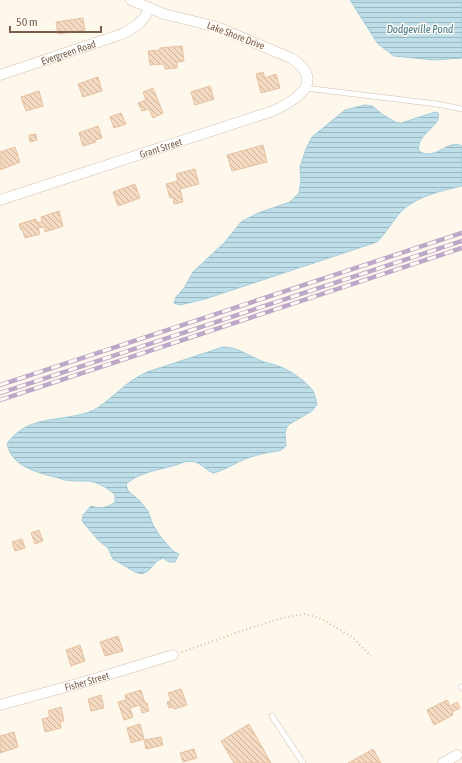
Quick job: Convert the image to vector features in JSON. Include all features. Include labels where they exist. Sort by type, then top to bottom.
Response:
[{"type":"street","name":"Lake Shore Drive","points":[[132,0],[164,14],[217,26],[291,58],[299,63],[304,70],[307,78],[305,88]]},
{"type":"street","name":"Evergreen Road","points":[[0,75],[122,34],[143,21],[150,8]]},
{"type":"street","name":"Grant Street","points":[[0,200],[273,111],[288,104],[298,97],[305,88]]},
{"type":"street","name":"Fisher Street","points":[[0,705],[84,682],[173,655]]},
{"type":"street","points":[[443,763],[459,754]]},
{"type":"lane","points":[[305,88],[437,104],[462,109]]},
{"type":"lane","points":[[272,716],[302,763]]},
{"type":"path","points":[[173,655],[282,618],[306,614],[322,619],[352,637],[371,656]]},
{"type":"water","name":"Dodgeville Pond","points":[[350,0],[462,0],[462,58],[434,60],[394,56],[378,44]]},
{"type":"water","points":[[365,105],[372,106],[395,122],[401,123],[435,112],[438,113],[437,122],[421,140],[419,151],[425,154],[430,154],[452,145],[457,144],[462,146],[462,186],[427,196],[411,204],[398,215],[377,242],[205,299],[180,305],[174,303],[176,297],[184,288],[193,272],[225,242],[241,222],[258,213],[290,202],[299,193],[301,180],[300,167],[312,137],[345,110]]},
{"type":"water","points":[[223,347],[237,349],[294,374],[303,380],[313,391],[317,405],[312,411],[288,425],[285,432],[286,446],[279,451],[248,458],[213,473],[200,464],[189,461],[184,462],[146,473],[132,479],[126,484],[128,491],[139,500],[148,511],[153,525],[160,536],[173,551],[179,554],[175,562],[169,562],[163,558],[157,561],[148,571],[142,574],[135,572],[113,559],[108,548],[98,540],[82,521],[83,515],[91,506],[100,508],[109,506],[115,502],[115,495],[97,483],[65,480],[30,469],[16,460],[10,453],[7,444],[15,434],[25,427],[48,420],[83,414],[94,410],[129,383],[147,372]]},
{"type":"building","points":[[83,18],[85,30],[58,34],[56,22]]},
{"type":"building","points":[[182,46],[184,61],[177,62],[177,68],[165,69],[164,64],[150,65],[148,51],[160,50],[160,48]]},
{"type":"building","points":[[263,72],[265,78],[276,74],[280,88],[261,93],[256,74]]},
{"type":"building","points":[[98,77],[102,91],[83,97],[78,84]]},
{"type":"building","points":[[210,86],[214,99],[195,105],[191,92]]},
{"type":"building","points":[[153,88],[163,113],[153,118],[149,109],[142,111],[138,103],[146,100],[143,92]]},
{"type":"building","points":[[39,91],[43,106],[26,111],[21,97]]},
{"type":"building","points":[[121,113],[126,124],[114,128],[110,117]]},
{"type":"building","points":[[98,126],[102,138],[95,140],[96,142],[83,146],[79,133]]},
{"type":"building","points":[[36,134],[37,140],[30,142],[29,135]]},
{"type":"building","points":[[263,145],[267,162],[232,171],[227,155]]},
{"type":"building","points":[[15,147],[20,162],[0,170],[0,152]]},
{"type":"building","points":[[195,169],[199,184],[180,189],[183,202],[174,204],[173,197],[170,198],[166,184],[178,181],[176,174]]},
{"type":"building","points":[[135,184],[140,198],[118,206],[113,192]]},
{"type":"building","points":[[59,211],[63,226],[45,232],[44,227],[38,228],[40,234],[25,238],[19,224],[36,219],[37,223],[42,221],[41,217]]},
{"type":"building","points":[[39,530],[43,541],[35,544],[31,533]]},
{"type":"building","points":[[22,539],[25,548],[15,551],[12,542]]},
{"type":"building","points":[[118,636],[123,651],[105,656],[100,642]]},
{"type":"building","points":[[80,645],[85,661],[71,666],[66,650]]},
{"type":"building","points":[[181,689],[187,705],[174,709],[173,707],[169,708],[167,702],[171,701],[168,693]]},
{"type":"building","points":[[141,690],[149,711],[142,713],[140,705],[130,708],[133,717],[124,720],[118,702],[126,700],[125,695]]},
{"type":"building","points":[[101,695],[104,708],[91,711],[88,699]]},
{"type":"building","points":[[447,700],[450,706],[457,702],[460,708],[452,712],[453,715],[434,725],[427,710]]},
{"type":"building","points":[[61,707],[64,721],[60,722],[61,728],[45,732],[42,719],[50,717],[48,711]]},
{"type":"building","points":[[140,724],[144,739],[131,743],[127,728]]},
{"type":"building","points":[[249,724],[271,763],[234,763],[221,741]]},
{"type":"building","points":[[14,732],[18,747],[0,753],[0,736]]},
{"type":"building","points":[[161,737],[163,745],[146,749],[144,740]]},
{"type":"building","points":[[194,749],[197,758],[183,762],[180,753]]},
{"type":"building","points":[[373,749],[381,763],[348,763]]},
{"type":"railway","points":[[0,385],[462,233]]},
{"type":"railway","points":[[0,393],[462,241]]},
{"type":"railway","points":[[0,400],[462,248]]}]
